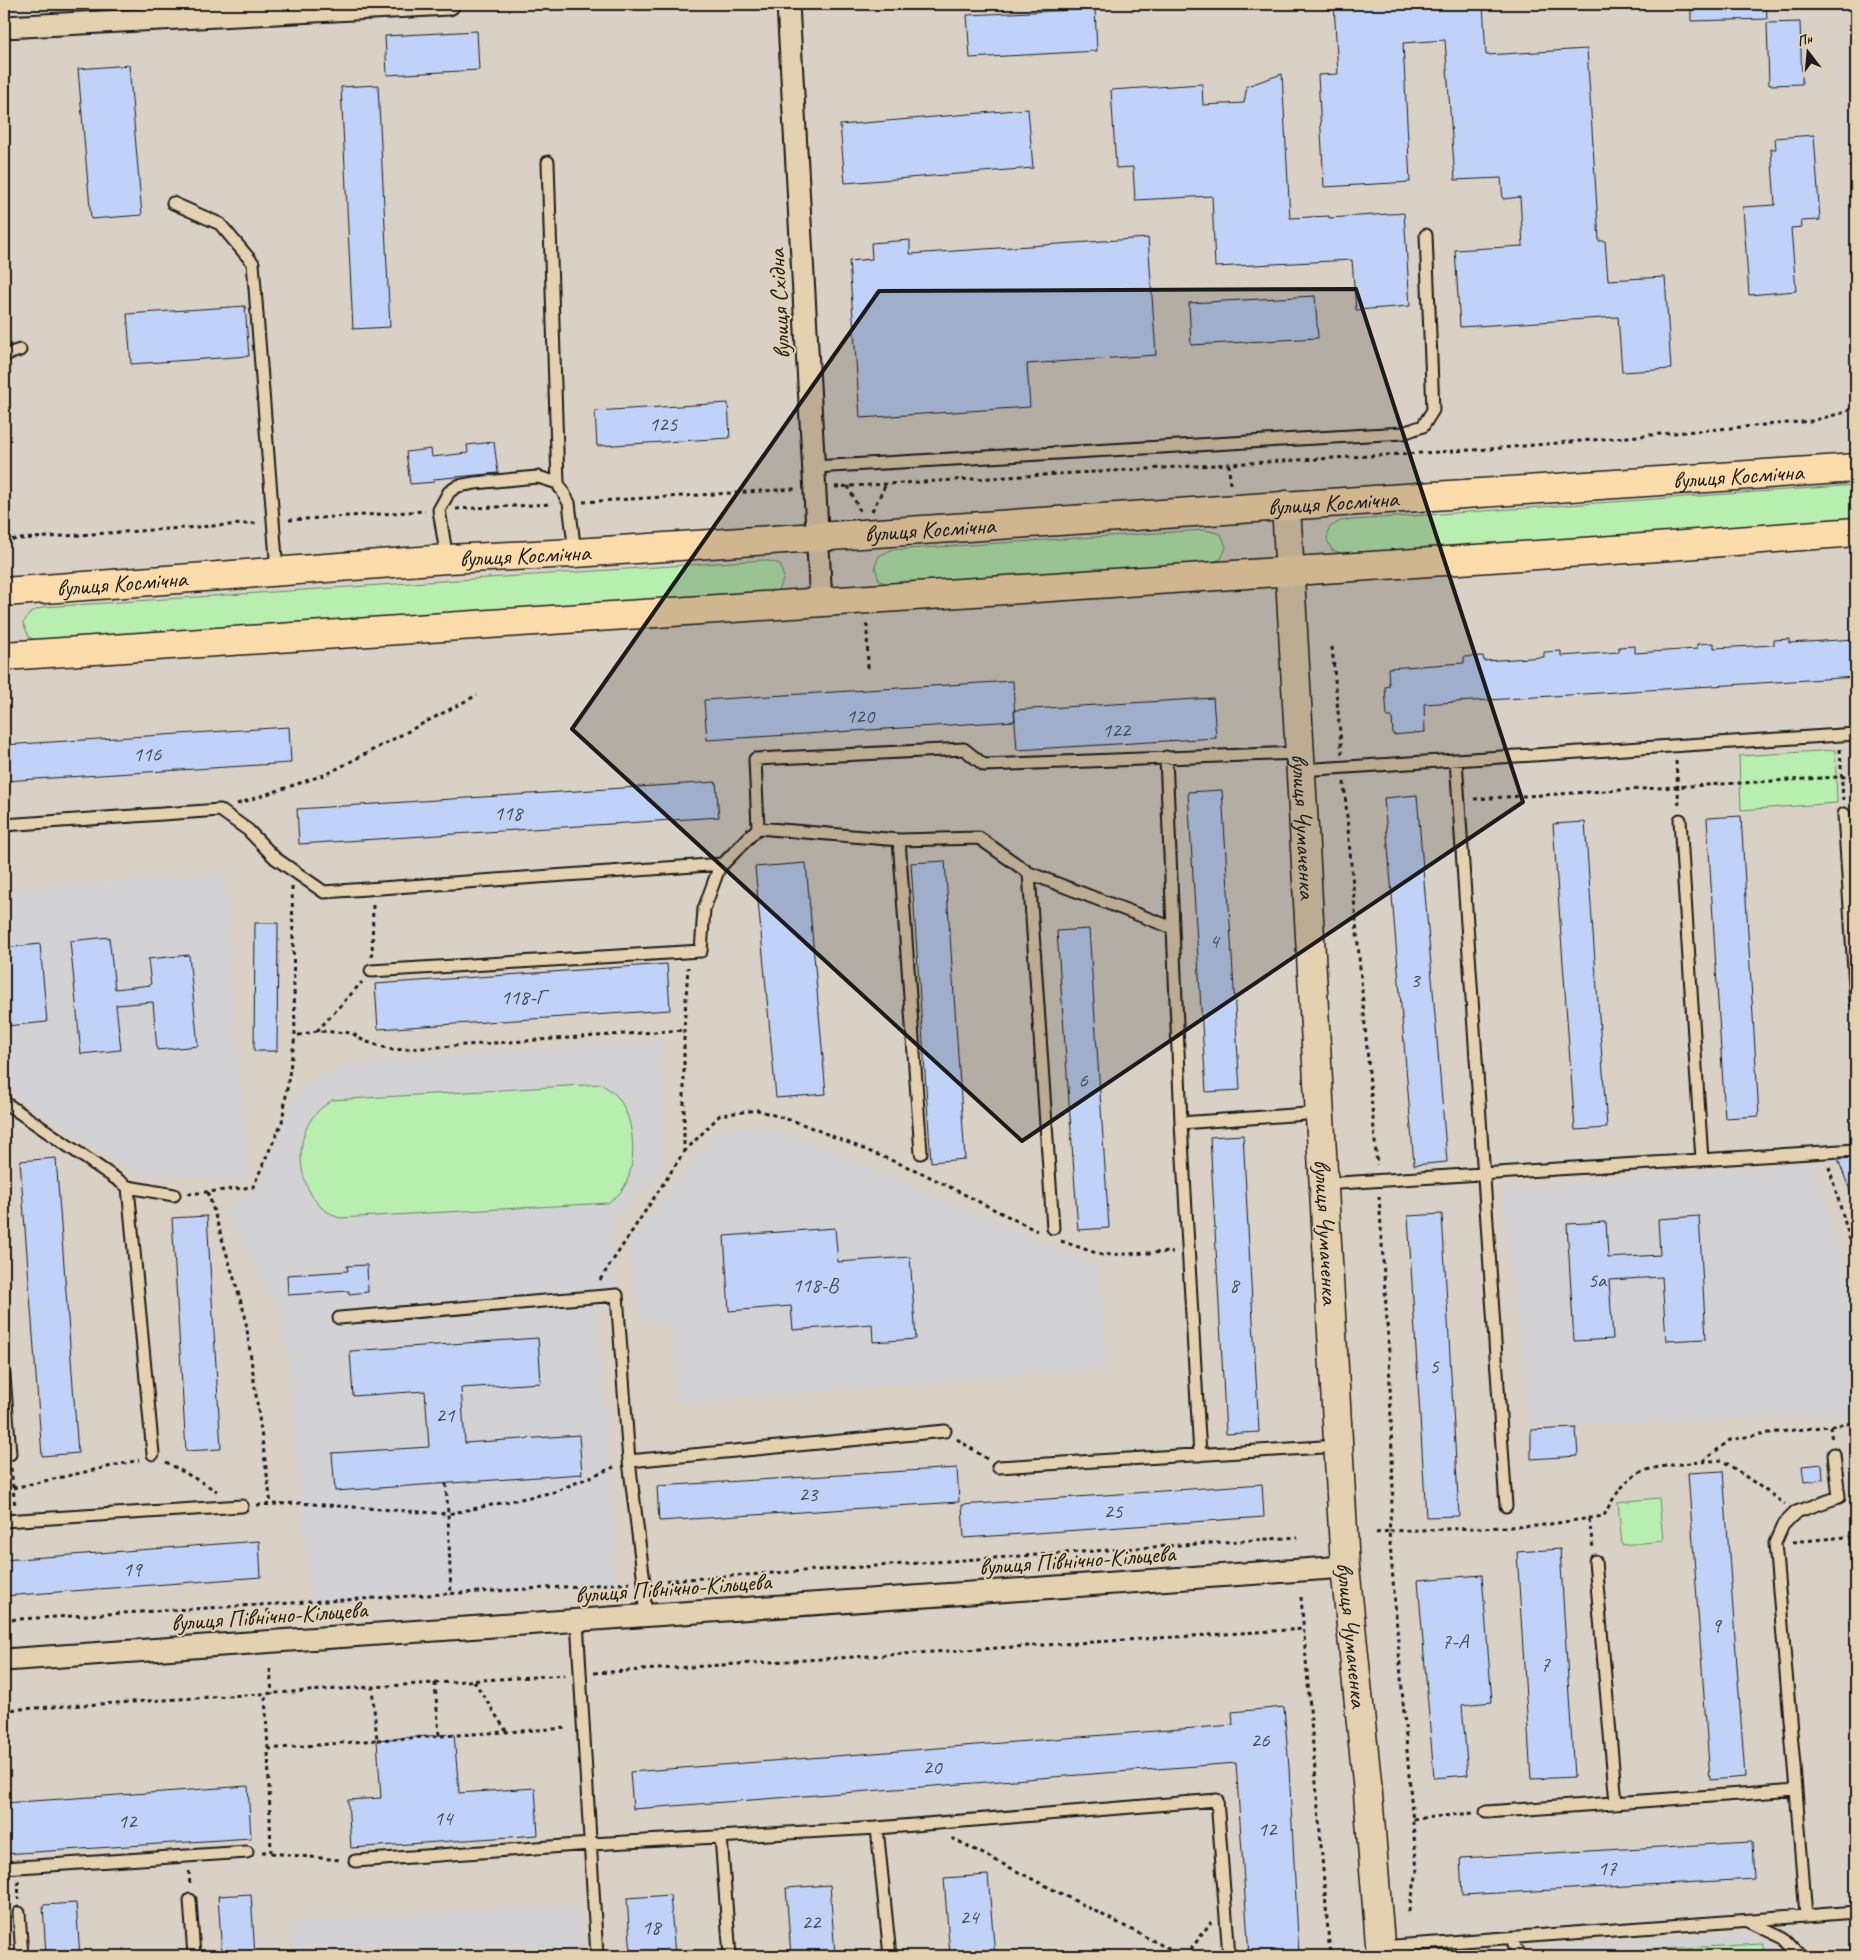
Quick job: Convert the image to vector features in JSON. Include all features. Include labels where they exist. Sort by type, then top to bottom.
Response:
[{"type":"main road","name":"вулиця Космічна","points":[[4,592],[277,571],[1856,468]]},
{"type":"main road","points":[[4,656],[1856,532]]},
{"type":"street","points":[[4,27],[449,4]]},
{"type":"street","name":"вулиця Східна","points":[[788,4],[822,602]]},
{"type":"street","name":"вулиця Чумаченка","points":[[1286,505],[1345,1567],[1367,1782],[1381,1951]]},
{"type":"street","name":"вулиця Північно-Кільцева","points":[[4,1660],[1345,1567]]},
{"type":"lane","points":[[548,162],[558,484],[568,503],[575,553]]},
{"type":"lane","points":[[172,203],[220,224],[253,263],[277,571]]},
{"type":"lane","points":[[815,478],[1403,432],[1423,426],[1433,410],[1426,235]]},
{"type":"lane","points":[[4,355],[20,350]]},
{"type":"lane","points":[[447,560],[439,510],[449,492],[458,486],[475,482],[538,477],[558,484]]},
{"type":"lane","points":[[372,971],[701,950],[704,909],[719,868],[758,828],[755,759],[964,750],[984,765],[1166,757],[1301,761],[1343,768],[1856,734]]},
{"type":"lane","points":[[1166,757],[1182,1123],[1200,1455]]},
{"type":"lane","points":[[1456,760],[1506,1506]]},
{"type":"lane","points":[[4,825],[220,810],[248,830],[276,858],[324,892],[723,864]]},
{"type":"lane","points":[[1844,814],[1856,1002]]},
{"type":"lane","points":[[1680,820],[1702,1160]]},
{"type":"lane","points":[[758,828],[899,840],[979,838],[1029,873],[1173,928]]},
{"type":"lane","points":[[899,840],[921,1153]]},
{"type":"lane","points":[[1029,873],[1053,1228]]},
{"type":"lane","points":[[4,1102],[128,1187],[174,1195]]},
{"type":"lane","points":[[1182,1123],[1320,1113]]},
{"type":"lane","points":[[1324,1184],[1856,1150]]},
{"type":"lane","points":[[128,1187],[149,1457]]},
{"type":"lane","points":[[340,1318],[617,1295],[629,1461],[644,1582],[644,1616]]},
{"type":"lane","points":[[4,1375],[10,1454]]},
{"type":"lane","points":[[629,1461],[945,1431]]},
{"type":"lane","points":[[998,1467],[1338,1446]]},
{"type":"lane","points":[[1806,1916],[1775,1543],[1783,1524],[1796,1512],[1839,1497],[1834,1454]]},
{"type":"lane","points":[[4,1520],[242,1506]]},
{"type":"lane","points":[[1595,1561],[1616,1803]]},
{"type":"lane","points":[[577,1621],[597,1956]]},
{"type":"lane","points":[[1486,1812],[1796,1790]]},
{"type":"lane","points":[[355,1861],[591,1844],[877,1828],[1217,1800],[1229,1956]]},
{"type":"lane","points":[[877,1828],[890,1956]]},
{"type":"lane","points":[[721,1836],[730,1956]]},
{"type":"lane","points":[[4,1868],[247,1852]]},
{"type":"lane","points":[[190,1900],[194,1956]]},
{"type":"lane","points":[[1381,1951],[1514,1937],[1856,1912]]},
{"type":"lane","points":[[19,1913],[22,1956]]},
{"type":"lane","points":[[1746,1920],[1784,1938],[1801,1956]]},
{"type":"lane","points":[[1514,1937],[1514,1945],[1519,1956]]},
{"type":"path","points":[[4,540],[568,503],[815,478],[848,486],[1489,449],[1811,421],[1846,412],[1856,405]]},
{"type":"path","points":[[1229,464],[1231,494]]},
{"type":"path","points":[[870,515],[886,484]]},
{"type":"path","points":[[848,486],[863,516]]},
{"type":"path","points":[[867,624],[868,670]]},
{"type":"path","points":[[1332,647],[1378,1181],[1390,1373],[1393,1489],[1389,1531],[1418,1872],[1408,1915]]},
{"type":"path","points":[[220,810],[327,774],[478,696]]},
{"type":"path","points":[[1839,735],[1844,814]]},
{"type":"path","points":[[1675,746],[1680,820]]},
{"type":"path","points":[[1459,800],[1856,776]]},
{"type":"path","points":[[174,1195],[254,1187],[282,1122],[295,1036],[292,869]]},
{"type":"path","points":[[317,1032],[372,971],[374,888]]},
{"type":"path","points":[[684,1152],[684,1030],[688,951]]},
{"type":"path","points":[[295,1036],[317,1032],[352,1033],[364,1041],[393,1050],[684,1030]]},
{"type":"path","points":[[589,1298],[684,1152],[720,1115],[757,1110],[800,1123],[920,1172],[1040,1232]]},
{"type":"path","points":[[1824,1152],[1856,1261]]},
{"type":"path","points":[[208,1192],[245,1315],[271,1504]]},
{"type":"path","points":[[1058,1240],[1102,1255],[1189,1251]]},
{"type":"path","points":[[1702,1462],[1730,1440],[1761,1434],[1856,1423]]},
{"type":"path","points":[[945,1431],[998,1467]]},
{"type":"path","points":[[10,1454],[16,1520]]},
{"type":"path","points":[[13,1488],[149,1457],[242,1506],[298,1503],[448,1514],[554,1492],[629,1461]]},
{"type":"path","points":[[1376,1533],[1537,1526],[1604,1516],[1612,1499],[1637,1473],[1661,1467],[1722,1460],[1796,1512]]},
{"type":"path","points":[[446,1484],[450,1595]]},
{"type":"path","points":[[1589,1518],[1595,1561]]},
{"type":"path","points":[[1775,1543],[1856,1536]]},
{"type":"path","points":[[1301,1598],[1330,1956]]},
{"type":"path","points":[[268,1606],[268,1624]]},
{"type":"path","points":[[4,1710],[1304,1629]]},
{"type":"path","points":[[270,1669],[272,1694]]},
{"type":"path","points":[[474,1681],[506,1731]]},
{"type":"path","points":[[435,1683],[439,1735]]},
{"type":"path","points":[[372,1687],[377,1740]]},
{"type":"path","points":[[264,1695],[268,1748],[271,1852],[266,1852]]},
{"type":"path","points":[[268,1748],[439,1735],[584,1727]]},
{"type":"path","points":[[1413,1818],[1486,1812]]},
{"type":"path","points":[[925,1824],[1184,1956],[1225,1902]]},
{"type":"path","points":[[247,1852],[266,1852],[355,1861]]},
{"type":"path","points":[[189,1856],[190,1900]]},
{"type":"path","points":[[18,1867],[19,1913]]},
{"type":"path","points":[[1401,1909],[1410,1909]]},
{"type":"highlighted area","points":[[1356,289],[1523,802],[1022,1141],[572,729],[879,291]]},
{"type":"shaded area","points":[[225,873],[247,1181],[133,1172],[4,1089],[4,889]]},
{"type":"shaded area","points":[[660,1040],[664,1063],[660,1170],[613,1220],[617,1295],[598,1296],[616,1584],[312,1603],[283,1319],[223,1208],[256,1190],[293,1100],[312,1081],[344,1066],[482,1052]]},
{"type":"shaded area","points":[[748,1126],[782,1131],[1099,1266],[1108,1367],[678,1403],[672,1326],[641,1320],[629,1240],[717,1133]]},
{"type":"shaded area","points":[[1813,1163],[1856,1305],[1856,1413],[1652,1423],[1531,1425],[1501,1188]]},
{"type":"shaded area","points":[[577,1904],[580,1956],[292,1956],[290,1922]]},
{"type":"shaded area","points":[[1744,1933],[1776,1947],[1777,1956],[1445,1956]]},
{"type":"green space","points":[[1856,485],[1856,520],[1343,554],[1332,550],[1327,540],[1329,528],[1340,521]]},
{"type":"green space","points":[[1205,530],[1221,534],[1226,547],[1221,559],[1207,564],[891,587],[879,580],[875,567],[879,556],[891,550]]},
{"type":"green space","points":[[764,560],[780,564],[784,578],[777,592],[41,643],[29,637],[23,623],[31,612],[44,607]]},
{"type":"green space","points":[[1835,750],[1837,803],[1741,810],[1739,756]]},
{"type":"green space","points":[[601,1084],[616,1095],[623,1105],[628,1117],[633,1144],[630,1171],[626,1183],[620,1193],[608,1203],[339,1218],[322,1208],[307,1187],[301,1161],[301,1147],[304,1134],[309,1122],[317,1112],[332,1100]]},
{"type":"green space","points":[[1659,1498],[1663,1541],[1622,1545],[1618,1502]]},
{"type":"green space","points":[[1763,1944],[1764,1956],[1558,1956],[1558,1954]]},
{"type":"building","points":[[1334,4],[1483,4],[1486,55],[1587,49],[1599,241],[1605,241],[1608,280],[1665,277],[1671,369],[1622,372],[1618,317],[1460,327],[1455,250],[1523,246],[1520,197],[1503,199],[1501,178],[1455,180],[1445,40],[1403,43],[1410,182],[1324,187],[1318,75],[1338,74]]},
{"type":"building","points":[[1691,4],[1766,4],[1767,19],[1691,21]]},
{"type":"building","points":[[1095,9],[1097,51],[970,58],[967,15]]},
{"type":"building","points":[[1800,22],[1802,84],[1769,85],[1767,23]]},
{"type":"building","points":[[477,31],[479,70],[387,75],[385,36]]},
{"type":"building","points":[[129,65],[142,215],[91,219],[78,69]]},
{"type":"building","points":[[1282,74],[1290,218],[1329,216],[1329,218],[1404,213],[1410,306],[1356,310],[1352,260],[1215,267],[1212,196],[1135,200],[1133,167],[1116,168],[1111,90],[1202,84],[1203,105],[1244,103],[1247,86]]},
{"type":"building","points":[[378,85],[390,327],[353,329],[341,87]]},
{"type":"building","points":[[1028,109],[1033,168],[845,183],[840,125]]},
{"type":"building","points":[[1814,135],[1820,220],[1801,221],[1802,227],[1791,228],[1796,291],[1749,295],[1743,207],[1775,205],[1771,149],[1776,149],[1775,138]]},
{"type":"building","points":[[1148,238],[1156,355],[1027,364],[1030,407],[860,418],[849,261],[872,259],[871,243],[910,240],[910,254]]},
{"type":"building","points":[[1315,296],[1318,338],[1191,345],[1189,303]]},
{"type":"building","points":[[245,306],[249,356],[131,364],[127,314]]},
{"type":"building","points":[[728,403],[730,438],[597,446],[595,411]]},
{"type":"building","points":[[494,442],[498,473],[434,479],[434,482],[410,484],[406,452],[431,449],[432,457],[468,453],[467,445]]},
{"type":"building","points":[[1789,639],[1789,643],[1856,639],[1856,677],[1424,704],[1425,732],[1393,735],[1392,717],[1387,717],[1385,687],[1389,686],[1388,668],[1464,663],[1464,657],[1483,656],[1484,661],[1544,657],[1544,652],[1561,651],[1561,656],[1619,652],[1619,647],[1635,646],[1635,653],[1697,649],[1697,644],[1714,643],[1714,648],[1774,645],[1774,640]]},
{"type":"building","points":[[1013,681],[1015,721],[707,740],[704,700]]},
{"type":"building","points":[[1213,698],[1216,738],[1017,750],[1014,710]]},
{"type":"building","points":[[289,727],[291,763],[4,781],[4,745]]},
{"type":"building","points":[[716,782],[719,817],[299,844],[297,809]]},
{"type":"building","points":[[1222,790],[1240,1090],[1206,1092],[1188,792]]},
{"type":"building","points":[[1417,795],[1447,1162],[1414,1165],[1384,798]]},
{"type":"building","points":[[1741,816],[1759,1116],[1725,1118],[1707,818]]},
{"type":"building","points":[[1585,822],[1607,1128],[1575,1130],[1553,824]]},
{"type":"building","points":[[945,861],[965,1159],[931,1162],[911,863]]},
{"type":"building","points":[[806,863],[826,1094],[776,1098],[755,867]]},
{"type":"building","points":[[255,923],[278,923],[277,1051],[254,1051]]},
{"type":"building","points":[[1089,929],[1109,1228],[1078,1230],[1057,931]]},
{"type":"building","points":[[109,937],[115,989],[151,985],[148,959],[189,955],[198,1046],[157,1050],[153,1002],[116,1005],[121,1050],[81,1054],[70,941]]},
{"type":"building","points":[[40,944],[47,1022],[6,1026],[4,948]]},
{"type":"building","points":[[667,964],[670,1010],[378,1029],[375,984]]},
{"type":"building","points":[[1243,1135],[1259,1432],[1226,1434],[1210,1137]]},
{"type":"building","points":[[56,1158],[78,1453],[42,1456],[20,1161]]},
{"type":"building","points":[[1856,1158],[1856,1204],[1855,1204],[1838,1159]]},
{"type":"building","points":[[1442,1214],[1459,1516],[1426,1517],[1408,1216]]},
{"type":"building","points":[[207,1216],[221,1449],[186,1451],[172,1218]]},
{"type":"building","points":[[1699,1216],[1706,1339],[1666,1341],[1662,1277],[1609,1280],[1613,1339],[1574,1341],[1567,1224],[1606,1222],[1608,1258],[1660,1255],[1658,1219]]},
{"type":"building","points":[[835,1228],[838,1262],[910,1257],[916,1339],[873,1342],[872,1324],[793,1330],[791,1306],[729,1311],[724,1236]]},
{"type":"building","points":[[367,1265],[368,1292],[349,1294],[349,1291],[288,1295],[287,1275],[348,1271],[347,1266]]},
{"type":"building","points":[[538,1338],[541,1383],[461,1388],[465,1443],[579,1435],[582,1474],[335,1491],[332,1453],[429,1447],[425,1391],[353,1396],[350,1351]]},
{"type":"building","points":[[1576,1428],[1578,1456],[1531,1459],[1531,1430]]},
{"type":"building","points":[[1822,1464],[1823,1480],[1804,1482],[1802,1466]]},
{"type":"building","points":[[957,1468],[959,1502],[659,1521],[657,1486]]},
{"type":"building","points":[[1723,1471],[1745,1777],[1710,1780],[1688,1473]]},
{"type":"building","points":[[1262,1484],[1264,1517],[964,1538],[962,1505]]},
{"type":"building","points":[[259,1541],[261,1577],[4,1596],[4,1560]]},
{"type":"building","points":[[1560,1549],[1574,1777],[1531,1779],[1517,1552]]},
{"type":"building","points":[[1482,1575],[1492,1702],[1462,1705],[1468,1775],[1434,1778],[1418,1580]]},
{"type":"building","points":[[1284,1707],[1299,1956],[1249,1956],[1236,1763],[633,1809],[630,1772],[1233,1725],[1232,1712]]},
{"type":"building","points":[[454,1734],[459,1793],[535,1788],[538,1835],[351,1848],[348,1800],[381,1798],[377,1740]]},
{"type":"building","points":[[248,1786],[251,1838],[4,1854],[4,1803]]},
{"type":"building","points":[[1752,1842],[1754,1879],[1462,1895],[1460,1858]]},
{"type":"building","points":[[988,1875],[995,1956],[950,1956],[944,1878]]},
{"type":"building","points":[[830,1885],[835,1956],[791,1956],[786,1888]]},
{"type":"building","points":[[251,1894],[255,1956],[222,1956],[218,1896]]},
{"type":"building","points":[[670,1895],[675,1956],[631,1956],[627,1898]]},
{"type":"building","points":[[76,1903],[80,1956],[46,1956],[43,1905]]}]
